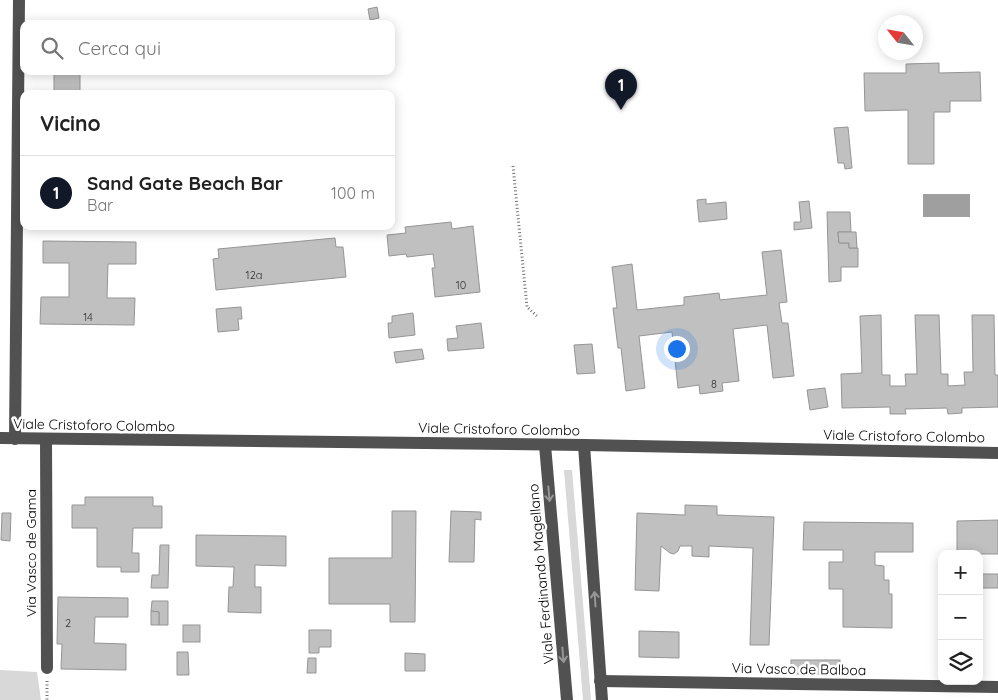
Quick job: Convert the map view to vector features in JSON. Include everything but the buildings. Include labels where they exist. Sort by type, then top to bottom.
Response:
[{"type":"street","points":[[15,439],[18,0]]},
{"type":"street","name":"Viale Cristoforo Colombo","points":[[0,438],[584,445],[998,453]]},
{"type":"street","name":"Via Vasco de Gama","points":[[46,439],[47,668]]},
{"type":"street","name":"Viale Ferdinando Magellano","points":[[545,445],[566,700]]},
{"type":"street","points":[[584,445],[602,700]]},
{"type":"street","name":"Via Vasco de Balboa","points":[[600,681],[998,687]]},
{"type":"path","points":[[513,166],[527,307],[538,317]]},
{"type":"path","points":[[47,668],[47,700]]},
{"type":"shaded area","points":[[923,194],[970,194],[970,217],[923,217]]},
{"type":"shaded area","points":[[564,470],[572,470],[591,700],[583,700]]},
{"type":"shaded area","points":[[0,670],[37,672],[41,700],[0,700]]},
{"type":"place","name":"Sand Gate Beach Bar","points":[[621,110]]}]
